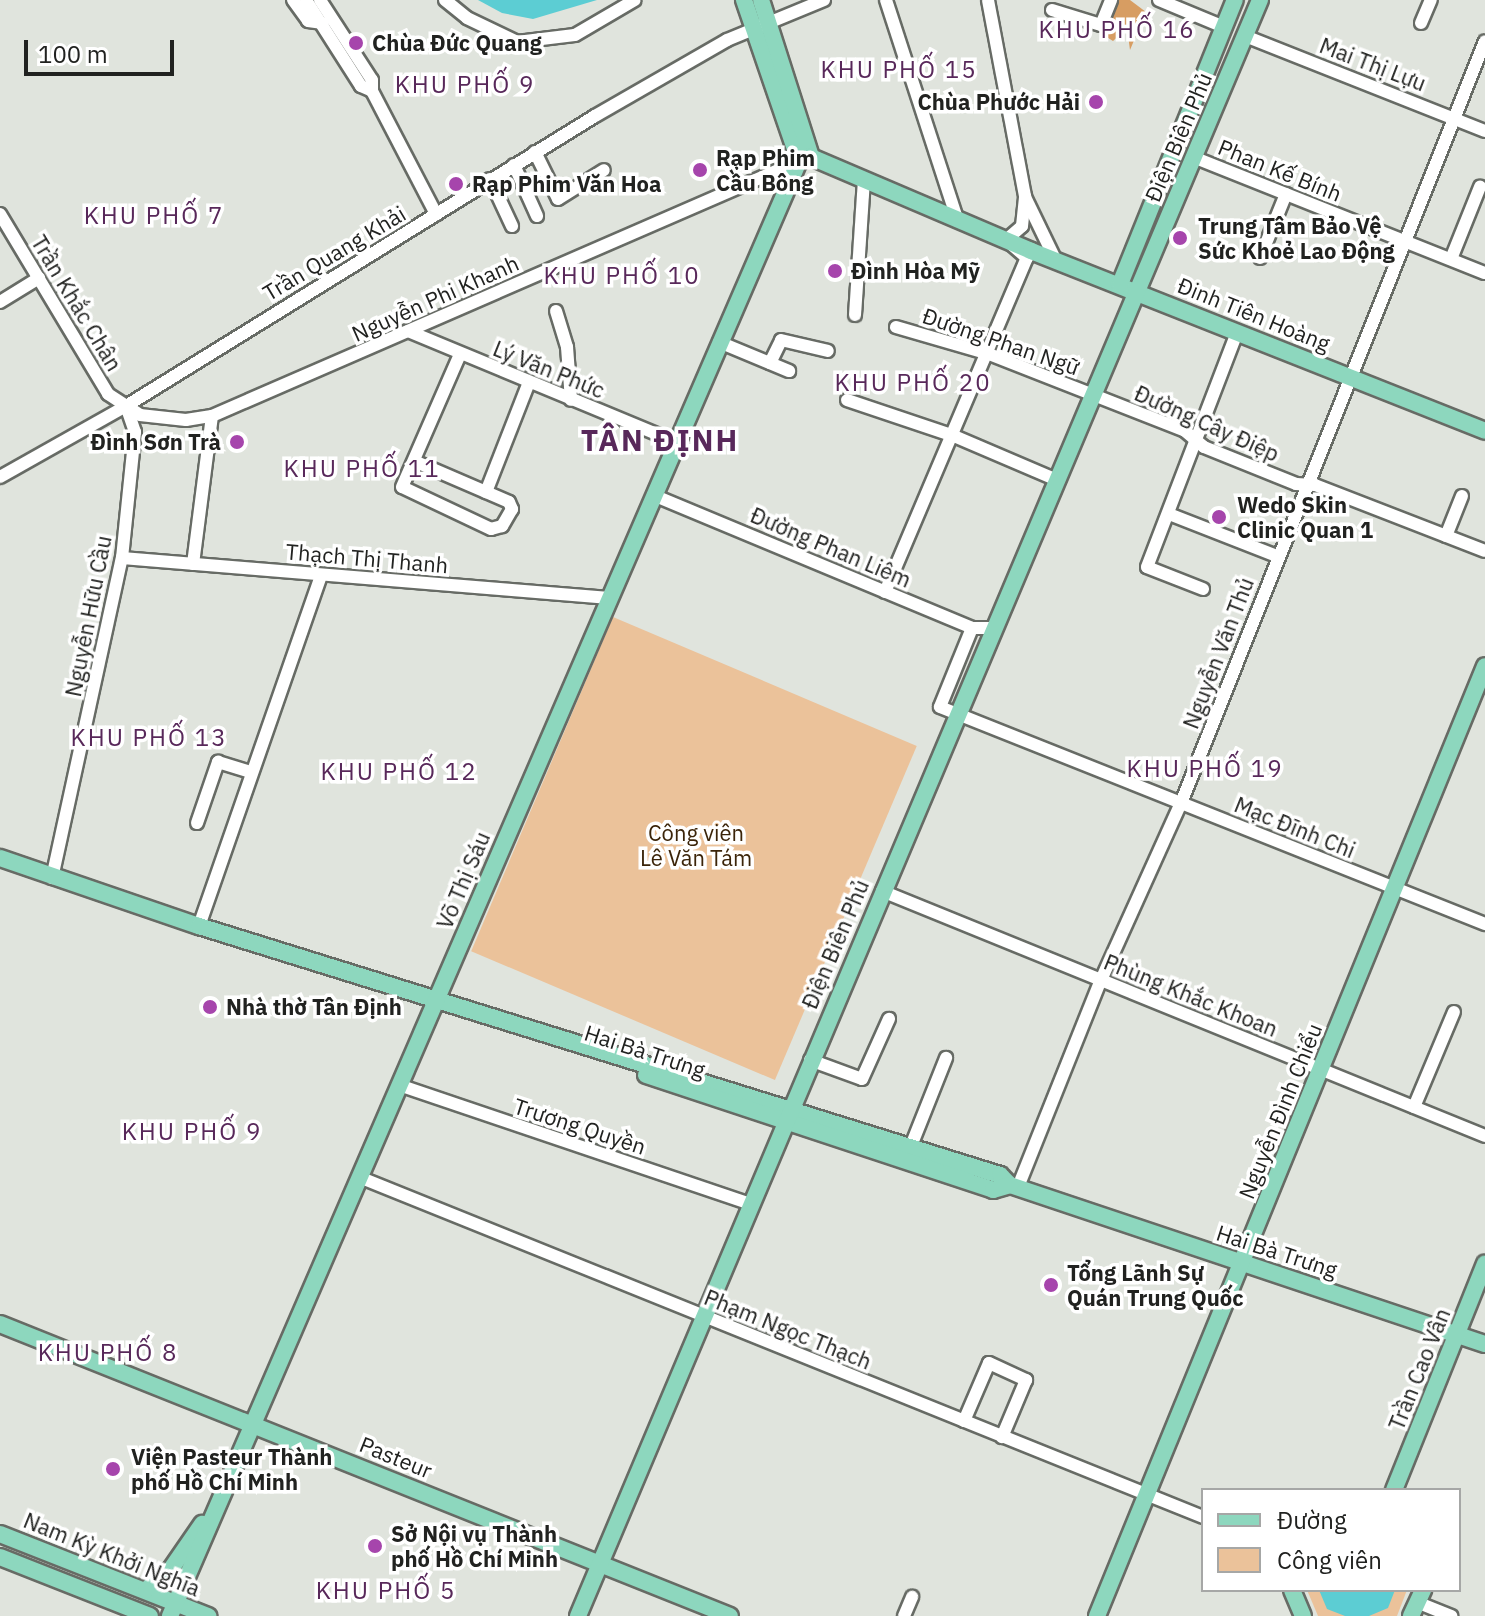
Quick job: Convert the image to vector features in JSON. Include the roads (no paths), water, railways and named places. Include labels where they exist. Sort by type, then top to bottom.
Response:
[{"type":"main road","points":[[744,0],[805,159]]},
{"type":"main road","points":[[754,29],[761,0]]},
{"type":"main road","name":"Ðiện Biên Phủ","points":[[1120,284],[1235,0]]},
{"type":"main road","name":"Ðiện Biên Phủ","points":[[1137,291],[1260,0]]},
{"type":"main road","name":"Đinh Tiên Hoàng","points":[[805,159],[864,179],[958,221],[1485,431]]},
{"type":"main road","name":"Võ Thị Sáu","points":[[173,1609],[719,342],[805,159]]},
{"type":"main road","points":[[1132,250],[1151,257]]},
{"type":"main road","name":"Điện Biên Phủ","points":[[578,1616],[787,1114],[1137,291]]},
{"type":"main road","name":"Nguyễn Đình Chiểu","points":[[1097,1616],[1485,666]]},
{"type":"main road","name":"Hai Bà Trưng","points":[[2,862],[1005,1184],[1485,1344]]},
{"type":"main road","name":"Hai Bà Trưng","points":[[787,1114],[911,1146],[1005,1184]]},
{"type":"main road","name":"Trần Cao Vân","points":[[1395,1488],[1485,1264]]},
{"type":"main road","name":"Pasteur","points":[[0,1324],[254,1422],[730,1616]]},
{"type":"main road","points":[[146,1590],[161,1580],[213,1516]]},
{"type":"main road","name":"Nam Kỳ Khởi Nghĩa","points":[[0,1534],[146,1590],[173,1609],[208,1616]]},
{"type":"main road","name":"Nam Kỳ Khởi Nghĩa","points":[[0,1557],[135,1613],[150,1616]]},
{"type":"main road","points":[[1293,1592],[1303,1616]]},
{"type":"street","points":[[293,0],[308,21],[325,11]]},
{"type":"street","points":[[306,0],[325,11],[372,80],[372,91],[439,212]]},
{"type":"street","points":[[445,0],[467,18],[517,42],[575,35],[635,0]]},
{"type":"street","points":[[886,0],[958,221]]},
{"type":"street","points":[[988,0],[1025,196],[1055,259]]},
{"type":"street","points":[[1052,10],[1101,25],[1111,0]]},
{"type":"street","points":[[1159,0],[1224,27]]},
{"type":"street","points":[[1421,23],[1431,0]]},
{"type":"street","name":"Trần Quang Khải","points":[[0,477],[126,406],[535,152],[690,65],[701,64],[754,29],[821,1]]},
{"type":"street","name":"Mai Thị Lựu","points":[[1245,36],[1485,131]]},
{"type":"street","name":"Nguyễn Văn Thủ","points":[[1005,1184],[1181,803],[1305,484],[1485,41]]},
{"type":"street","points":[[535,152],[558,199],[604,170]]},
{"type":"street","name":"Phan Kế Bính","points":[[1193,157],[1485,273]]},
{"type":"street","name":"Nguyễn Phi Khanh","points":[[126,406],[165,420],[212,416],[805,159]]},
{"type":"street","points":[[514,165],[537,216]]},
{"type":"street","points":[[490,179],[512,226]]},
{"type":"street","points":[[855,315],[864,179]]},
{"type":"street","points":[[1451,259],[1480,187]]},
{"type":"street","points":[[1260,258],[1286,194]]},
{"type":"street","points":[[1006,240],[1022,226],[1025,196]]},
{"type":"street","name":"Trần Khắc Chân","points":[[0,214],[108,394],[126,406]]},
{"type":"street","name":"Đinh Tiên Hoàng","points":[[989,354],[1026,254],[1006,240]]},
{"type":"street","points":[[0,302],[39,278]]},
{"type":"street","points":[[556,311],[567,347],[571,400]]},
{"type":"street","name":"Đường Phan Ngữ","points":[[896,327],[989,354],[1093,395]]},
{"type":"street","name":"Lý Văn Phức","points":[[408,331],[676,442]]},
{"type":"street","points":[[1203,589],[1147,567],[1237,332]]},
{"type":"street","points":[[770,363],[781,340],[828,351]]},
{"type":"street","points":[[719,342],[789,371]]},
{"type":"street","points":[[414,461],[511,504],[502,526],[491,529],[404,491],[403,480],[460,354]]},
{"type":"street","points":[[885,592],[989,354]]},
{"type":"street","points":[[486,492],[529,382]]},
{"type":"street","name":"Đường Cây Điệp","points":[[1093,395],[1197,440],[1204,447],[1485,551]]},
{"type":"street","points":[[847,400],[954,436],[1057,480]]},
{"type":"street","name":"Nguyễn Hữu Cầu","points":[[52,878],[122,558],[135,432],[126,406]]},
{"type":"street","points":[[193,564],[212,416]]},
{"type":"street","name":"Đường Phan Liêm","points":[[653,495],[972,628],[994,628]]},
{"type":"street","points":[[1446,536],[1462,496]]},
{"type":"street","points":[[1169,514],[1277,556]]},
{"type":"street","name":"Thạch Thị Thanh","points":[[122,558],[609,598]]},
{"type":"street","points":[[199,926],[250,772],[321,576]]},
{"type":"street","points":[[957,714],[940,707],[972,628]]},
{"type":"street","name":"Mạc Đĩnh Chi","points":[[957,714],[1485,924]]},
{"type":"street","points":[[197,823],[218,762],[250,772]]},
{"type":"street","name":"Phùng Khắc Khoan","points":[[882,891],[1485,1136]]},
{"type":"street","points":[[1414,1107],[1454,1012]]},
{"type":"street","points":[[810,1060],[862,1079],[889,1019]]},
{"type":"street","points":[[911,1146],[946,1058]]},
{"type":"street","name":"Trương Quyền","points":[[399,1085],[750,1204]]},
{"type":"street","name":"Phạm Ngọc Thạch","points":[[359,1177],[1201,1516]]},
{"type":"street","points":[[964,1421],[989,1363],[1026,1380],[1002,1437]]},
{"type":"street","points":[[904,1616],[912,1597]]},
{"type":"street","points":[[1418,1603],[1452,1616]]},
{"type":"water","points":[[478,0],[597,0],[533,19],[502,13]]},
{"type":"water","points":[[1320,1592],[1394,1592],[1388,1608],[1369,1616],[1345,1616],[1327,1609]]},
{"type":"place","name":"Chùa Đức Quang","points":[[356,43]]},
{"type":"place","name":"Chùa Phước Hải","points":[[1096,102]]},
{"type":"place","name":"Rạp Phim Cầu Bông","points":[[700,170]]},
{"type":"place","name":"Rạp Phim Văn Hoa","points":[[456,184]]},
{"type":"place","name":"Trung Tâm Bảo Vệ Sức Khoẻ Lao Động","points":[[1180,238]]},
{"type":"place","name":"Đình Hòa Mỹ","points":[[835,271]]},
{"type":"place","name":"Đình Sơn Trà","points":[[237,442]]},
{"type":"place","name":"Wedo Skin Clinic Quan 1","points":[[1219,517]]},
{"type":"place","name":"Nhà thờ Tân Định","points":[[210,1007]]},
{"type":"place","name":"Tổng Lãnh Sự Quán Trung Quốc","points":[[1051,1285]]},
{"type":"place","name":"Viện Pasteur Thành phố Hồ Chí Minh","points":[[113,1469]]},
{"type":"place","name":"Sở Nội vụ Thành phố Hồ Chí Minh","points":[[375,1546]]},
{"type":"district","name":"KHU PHỐ 16","points":[[1117,30]]},
{"type":"district","name":"KHU PHỐ 15","points":[[899,70]]},
{"type":"district","name":"KHU PHỐ 9","points":[[465,85]]},
{"type":"district","name":"KHU PHỐ 7","points":[[154,216]]},
{"type":"district","name":"KHU PHỐ 10","points":[[622,276]]},
{"type":"district","name":"KHU PHỐ 20","points":[[913,383]]},
{"type":"district","name":"TÂN ĐỊNH","points":[[660,440]]},
{"type":"district","name":"KHU PHỐ 11","points":[[362,469]]},
{"type":"district","name":"KHU PHỐ 13","points":[[149,738]]},
{"type":"district","name":"KHU PHỐ 19","points":[[1205,769]]},
{"type":"district","name":"KHU PHỐ 12","points":[[399,772]]},
{"type":"district","name":"KHU PHỐ 9","points":[[192,1132]]},
{"type":"district","name":"KHU PHỐ 8","points":[[108,1353]]},
{"type":"district","name":"KHU PHỐ 5","points":[[386,1591]]},
{"type":"park label","name":"Công viên Lê Văn Tám","points":[[696,844]]}]
